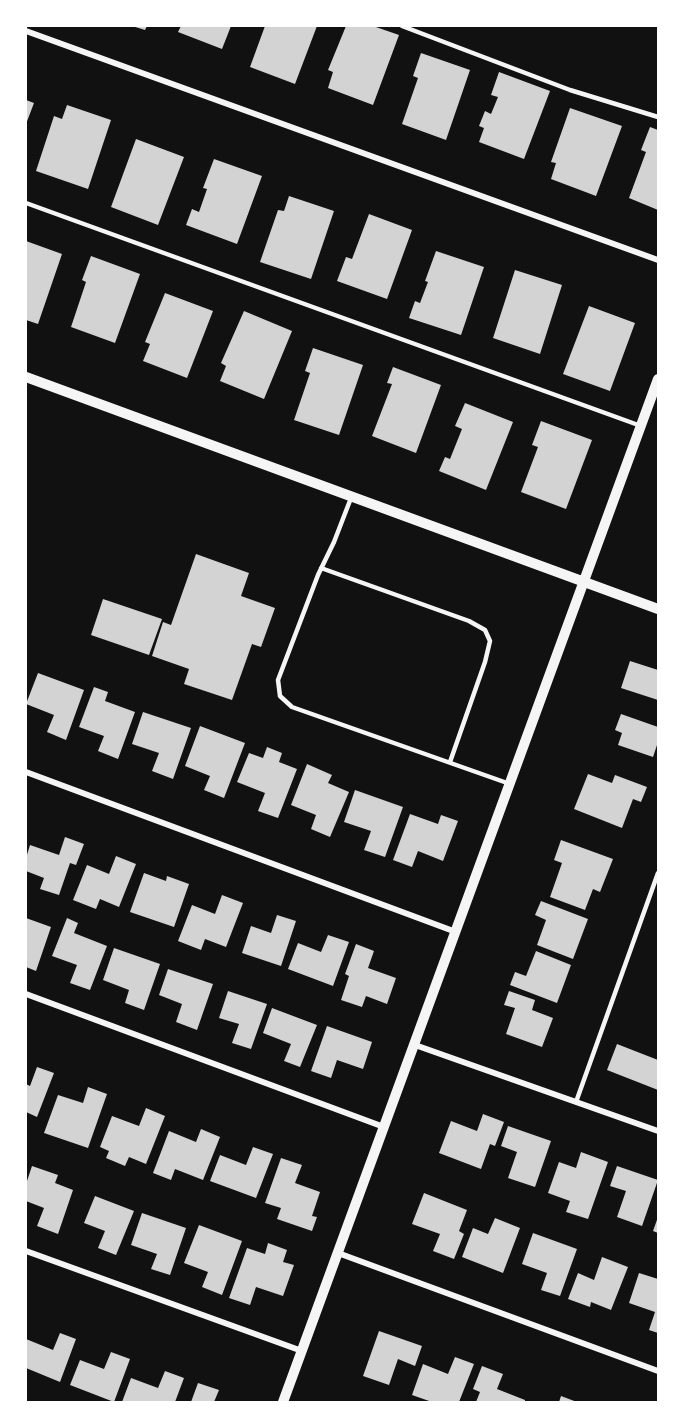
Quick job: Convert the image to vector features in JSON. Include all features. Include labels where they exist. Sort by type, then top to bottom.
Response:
[{"type":"street","points":[[26,31],[658,260]]},
{"type":"street","points":[[26,377],[658,609]]},
{"type":"street","points":[[283,1402],[658,379]]},
{"type":"street","points":[[26,772],[456,932]]},
{"type":"street","points":[[26,994],[384,1127]]},
{"type":"street","points":[[414,1045],[658,1131]]},
{"type":"street","points":[[26,1251],[302,1351]]},
{"type":"street","points":[[338,1253],[658,1371]]},
{"type":"lane","points":[[402,26],[570,90],[658,117]]},
{"type":"lane","points":[[26,203],[641,426]]},
{"type":"lane","points":[[351,497],[278,680],[280,696],[292,707],[510,784]]},
{"type":"lane","points":[[321,568],[469,621],[485,630],[490,640],[485,662],[450,762]]},
{"type":"lane","points":[[576,1102],[658,873]]},
{"type":"building","points":[[132,26],[147,26],[145,30]]},
{"type":"building","points":[[181,26],[231,26],[222,49],[178,32]]},
{"type":"building","points":[[265,26],[317,26],[295,84],[250,67]]},
{"type":"building","points":[[346,26],[373,26],[399,35],[373,105],[328,88],[333,72],[328,70]]},
{"type":"building","points":[[421,53],[470,70],[446,140],[402,124],[418,78],[413,76]]},
{"type":"building","points":[[499,72],[550,91],[524,159],[479,142],[484,128],[479,126],[485,111],[491,114],[498,97],[491,95]]},
{"type":"building","points":[[26,100],[34,103],[26,124]]},
{"type":"building","points":[[67,105],[111,120],[88,189],[36,171],[54,116],[62,119]]},
{"type":"building","points":[[570,108],[622,126],[596,196],[551,179],[556,163],[551,162]]},
{"type":"building","points":[[650,127],[658,130],[658,210],[629,198],[646,152],[641,150]]},
{"type":"building","points":[[136,139],[184,157],[158,225],[111,207]]},
{"type":"building","points":[[214,159],[262,176],[237,244],[186,225],[192,209],[199,212],[207,189],[203,188]]},
{"type":"building","points":[[289,196],[334,211],[311,279],[260,262],[278,210],[284,211]]},
{"type":"building","points":[[369,214],[412,230],[387,299],[337,281],[346,257],[352,259]]},
{"type":"building","points":[[26,241],[62,254],[38,324],[26,320]]},
{"type":"building","points":[[436,251],[484,267],[461,335],[409,318],[415,301],[420,303]]},
{"type":"building","points":[[91,256],[140,274],[115,343],[71,327],[86,282],[82,280]]},
{"type":"building","points":[[515,270],[562,285],[540,354],[493,338]]},
{"type":"building","points":[[165,293],[213,311],[187,378],[143,361],[150,344],[145,342]]},
{"type":"building","points":[[589,306],[635,323],[610,391],[563,374]]},
{"type":"building","points":[[244,311],[292,331],[264,399],[220,381],[226,366],[221,363]]},
{"type":"building","points":[[313,348],[363,365],[339,435],[294,420],[310,373],[305,371]]},
{"type":"building","points":[[393,367],[441,385],[416,453],[372,436],[392,384],[387,383]]},
{"type":"building","points":[[465,403],[513,422],[486,490],[439,471],[445,457],[450,459],[462,429],[455,426]]},
{"type":"building","points":[[541,421],[592,440],[566,509],[521,492],[538,447],[532,445]]},
{"type":"building","points":[[196,554],[249,573],[241,596],[275,608],[261,647],[252,644],[232,700],[184,684],[189,669],[152,656],[163,622],[171,625]]},
{"type":"building","points":[[103,599],[162,619],[149,655],[91,635]]},
{"type":"building","points":[[630,661],[658,670],[658,700],[621,688]]},
{"type":"building","points":[[38,673],[84,690],[66,740],[47,732],[54,715],[26,704]]},
{"type":"building","points":[[94,687],[108,692],[105,701],[135,712],[118,759],[98,751],[104,736],[79,727]]},
{"type":"building","points":[[143,712],[191,728],[173,779],[152,771],[159,753],[132,744]]},
{"type":"building","points":[[621,714],[658,727],[658,742],[653,757],[618,745],[622,733],[615,730]]},
{"type":"building","points":[[200,726],[245,743],[224,798],[204,790],[210,776],[185,766]]},
{"type":"building","points":[[267,747],[282,753],[279,762],[297,769],[278,818],[258,811],[265,793],[237,782],[249,753],[263,758]]},
{"type":"building","points":[[307,764],[332,775],[328,783],[349,792],[330,837],[311,829],[316,815],[291,805]]},
{"type":"building","points":[[588,774],[612,783],[615,775],[647,787],[641,802],[633,799],[622,828],[574,809]]},
{"type":"building","points":[[355,790],[403,807],[385,857],[364,850],[371,831],[344,822]]},
{"type":"building","points":[[410,814],[438,824],[441,815],[458,821],[443,861],[418,851],[412,867],[393,860]]},
{"type":"building","points":[[65,837],[84,844],[76,865],[70,863],[59,895],[40,889],[44,878],[26,871],[26,858],[30,845],[59,855]]},
{"type":"building","points":[[561,840],[613,859],[600,892],[593,889],[585,910],[550,897],[562,863],[554,860]]},
{"type":"building","points":[[116,856],[136,864],[119,907],[100,899],[96,909],[73,900],[87,865],[109,874]]},
{"type":"building","points":[[144,873],[166,881],[167,876],[189,884],[174,927],[130,912]]},
{"type":"building","points":[[222,895],[243,903],[226,947],[205,939],[201,950],[178,941],[192,905],[215,914]]},
{"type":"building","points":[[541,901],[588,919],[573,959],[537,945],[546,920],[535,915]]},
{"type":"building","points":[[277,915],[296,921],[281,966],[242,953],[251,926],[271,933]]},
{"type":"building","points":[[26,918],[51,927],[36,971],[26,967]]},
{"type":"building","points":[[67,918],[78,923],[74,933],[107,946],[90,990],[70,983],[77,965],[52,956]]},
{"type":"building","points":[[328,935],[349,942],[333,986],[288,969],[298,943],[321,952]]},
{"type":"building","points":[[356,944],[374,951],[368,968],[396,978],[387,1004],[366,996],[362,1007],[341,1000],[349,976],[345,974]]},
{"type":"building","points":[[114,948],[160,964],[144,1010],[125,1003],[129,990],[103,980]]},
{"type":"building","points":[[536,951],[571,965],[557,1003],[510,985],[515,972],[526,976]]},
{"type":"building","points":[[168,969],[213,984],[197,1030],[176,1022],[182,1004],[159,995]]},
{"type":"building","points":[[228,991],[267,1004],[251,1049],[232,1043],[239,1024],[219,1018]]},
{"type":"building","points":[[509,991],[535,1000],[532,1010],[553,1018],[542,1047],[506,1034],[515,1008],[504,1005]]},
{"type":"building","points":[[272,1008],[317,1025],[300,1067],[284,1061],[291,1044],[263,1033]]},
{"type":"building","points":[[327,1026],[372,1042],[363,1069],[337,1060],[331,1078],[311,1071]]},
{"type":"building","points":[[617,1044],[658,1060],[658,1090],[607,1070]]},
{"type":"building","points":[[37,1067],[54,1073],[37,1117],[26,1112],[26,1084],[30,1086]]},
{"type":"building","points":[[88,1087],[107,1094],[88,1148],[44,1133],[58,1095],[83,1103]]},
{"type":"building","points":[[146,1108],[165,1116],[146,1164],[129,1157],[125,1166],[106,1158],[109,1151],[100,1147],[112,1116],[139,1126]]},
{"type":"building","points":[[483,1114],[504,1122],[495,1146],[490,1144],[481,1169],[439,1153],[451,1121],[477,1131]]},
{"type":"building","points":[[508,1126],[551,1141],[535,1187],[508,1178],[517,1152],[501,1146]]},
{"type":"building","points":[[201,1129],[220,1137],[203,1180],[175,1169],[171,1180],[153,1173],[169,1131],[196,1142]]},
{"type":"building","points":[[253,1147],[273,1154],[256,1198],[210,1181],[220,1155],[246,1165]]},
{"type":"building","points":[[581,1152],[608,1162],[588,1219],[566,1212],[570,1201],[548,1193],[559,1162],[576,1168]]},
{"type":"building","points":[[281,1158],[302,1165],[295,1183],[320,1192],[312,1216],[317,1217],[312,1231],[277,1219],[281,1208],[265,1203]]},
{"type":"building","points":[[32,1166],[58,1175],[55,1183],[73,1190],[58,1234],[37,1226],[44,1208],[26,1201],[26,1184]]},
{"type":"building","points":[[617,1166],[658,1180],[642,1226],[617,1217],[626,1191],[610,1186]]},
{"type":"building","points":[[424,1193],[467,1210],[459,1231],[464,1234],[454,1259],[433,1251],[440,1234],[412,1224]]},
{"type":"building","points":[[95,1196],[134,1211],[116,1255],[98,1248],[105,1231],[84,1223]]},
{"type":"building","points":[[142,1213],[186,1228],[170,1275],[151,1269],[157,1254],[131,1245]]},
{"type":"building","points":[[658,1217],[658,1233],[653,1231]]},
{"type":"building","points":[[495,1218],[520,1228],[503,1273],[462,1257],[473,1228],[488,1234]]},
{"type":"building","points":[[199,1225],[242,1241],[222,1295],[202,1287],[208,1272],[184,1263]]},
{"type":"building","points":[[533,1233],[577,1249],[560,1296],[541,1290],[547,1273],[522,1264]]},
{"type":"building","points":[[268,1243],[287,1250],[283,1262],[294,1265],[283,1296],[256,1287],[250,1305],[229,1298],[247,1248],[265,1254]]},
{"type":"building","points":[[602,1257],[628,1267],[611,1310],[591,1302],[590,1307],[568,1299],[578,1273],[594,1280]]},
{"type":"building","points":[[639,1273],[658,1279],[658,1333],[649,1330],[655,1312],[629,1303]]},
{"type":"building","points":[[379,1331],[422,1346],[415,1366],[398,1359],[389,1385],[363,1376]]},
{"type":"building","points":[[60,1333],[76,1339],[60,1382],[26,1368],[26,1339],[53,1350]]},
{"type":"building","points":[[111,1352],[130,1359],[114,1402],[70,1385],[80,1360],[104,1369]]},
{"type":"building","points":[[455,1357],[474,1364],[459,1402],[432,1402],[412,1395],[423,1364],[448,1374]]},
{"type":"building","points":[[482,1366],[503,1374],[497,1389],[525,1400],[525,1402],[476,1402],[480,1392],[473,1389]]},
{"type":"building","points":[[165,1371],[184,1378],[175,1402],[122,1402],[131,1378],[158,1388]]},
{"type":"building","points":[[198,1383],[219,1390],[214,1402],[191,1402]]},
{"type":"building","points":[[561,1396],[577,1402],[559,1402]]}]
